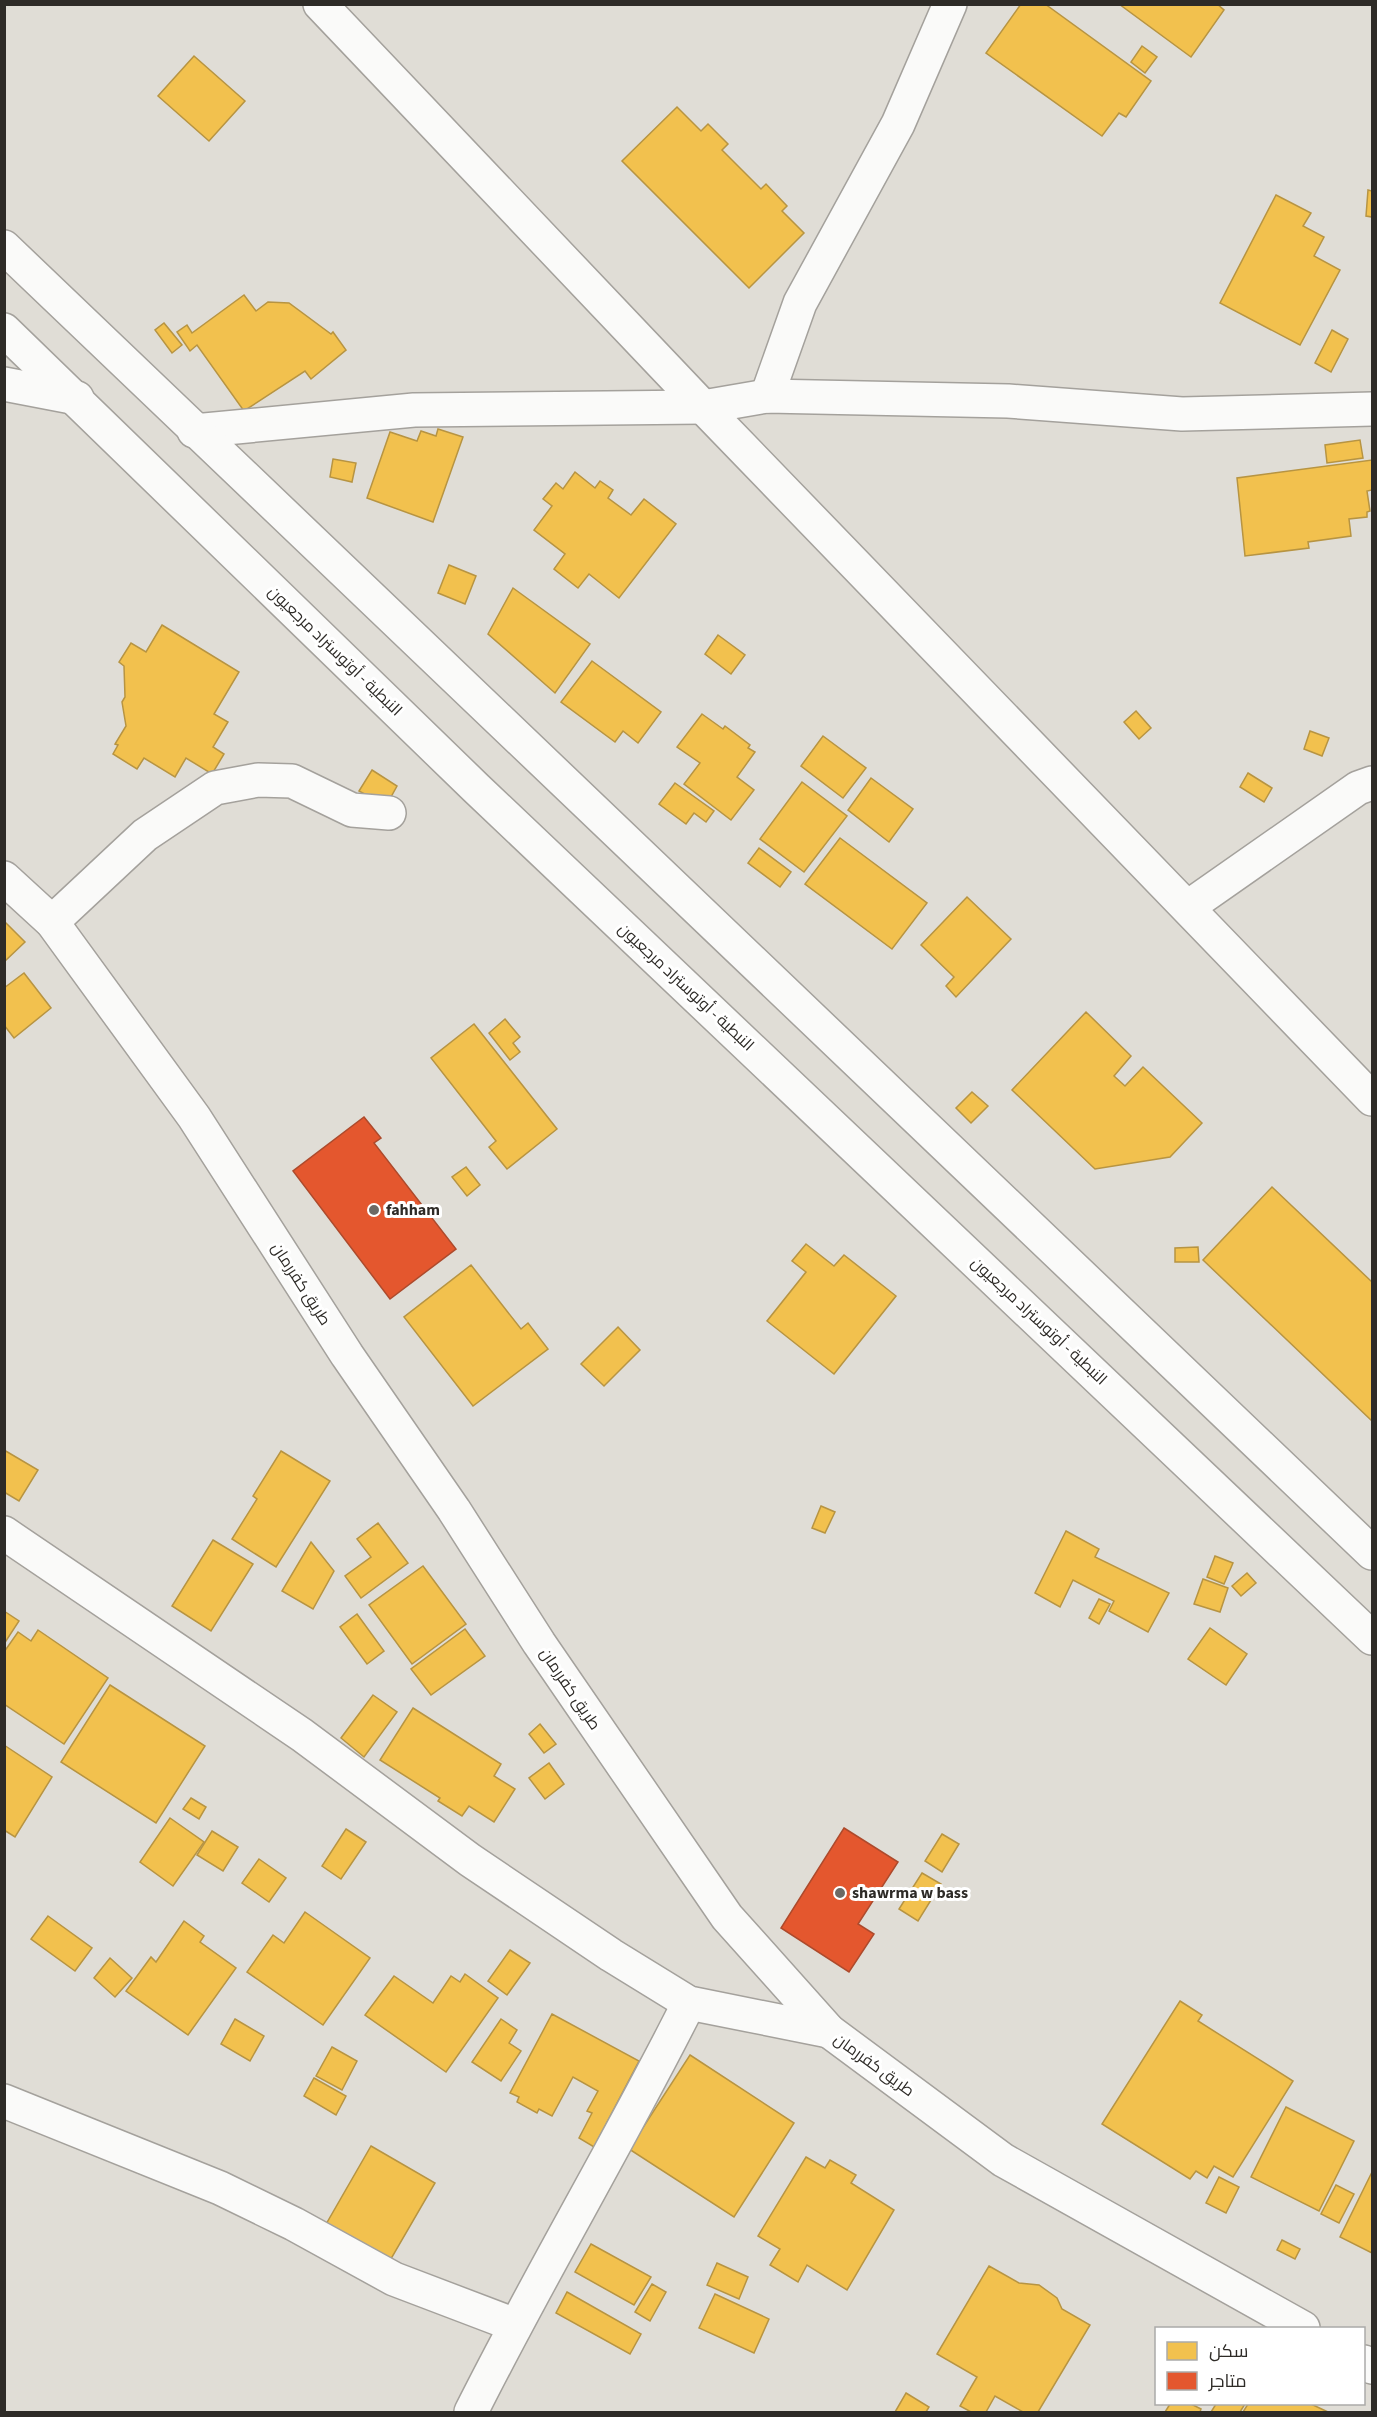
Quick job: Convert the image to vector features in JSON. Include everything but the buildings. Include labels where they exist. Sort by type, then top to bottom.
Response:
[{"type":"main road","points":[[320,4],[703,407],[1372,1099]]},
{"type":"main road","points":[[767,396],[800,303],[898,124],[950,4]]},
{"type":"main road","points":[[4,247],[194,431],[1372,1553]]},
{"type":"main road","name":"النبطية - أوتوستراد مرجعيون","points":[[4,330],[77,398],[476,788],[1372,1638]]},
{"type":"main road","points":[[4,384],[77,398]]},
{"type":"main road","points":[[194,431],[414,410],[703,407],[767,396],[1008,401],[1182,414],[1372,409]]},
{"type":"main road","points":[[52,922],[145,835],[215,788],[258,780],[291,781],[352,810],[389,813]]},
{"type":"main road","points":[[1188,907],[1358,788],[1372,783]]},
{"type":"main road","name":"طريق كفررمان","points":[[4,878],[52,922],[194,1117],[347,1355],[727,1917],[829,2031],[1003,2160],[1301,2327]]},
{"type":"main road","points":[[4,1533],[302,1735],[470,1860],[611,1955],[689,2003],[829,2031]]},
{"type":"main road","points":[[471,2412],[515,2325],[611,2154],[689,2003]]},
{"type":"main road","points":[[4,2101],[220,2187],[294,2224],[394,2279],[515,2325]]},
{"type":"place","name":"fahham","points":[[374,1210]]},
{"type":"place","name":"shawrma w bass","points":[[840,1893]]}]
